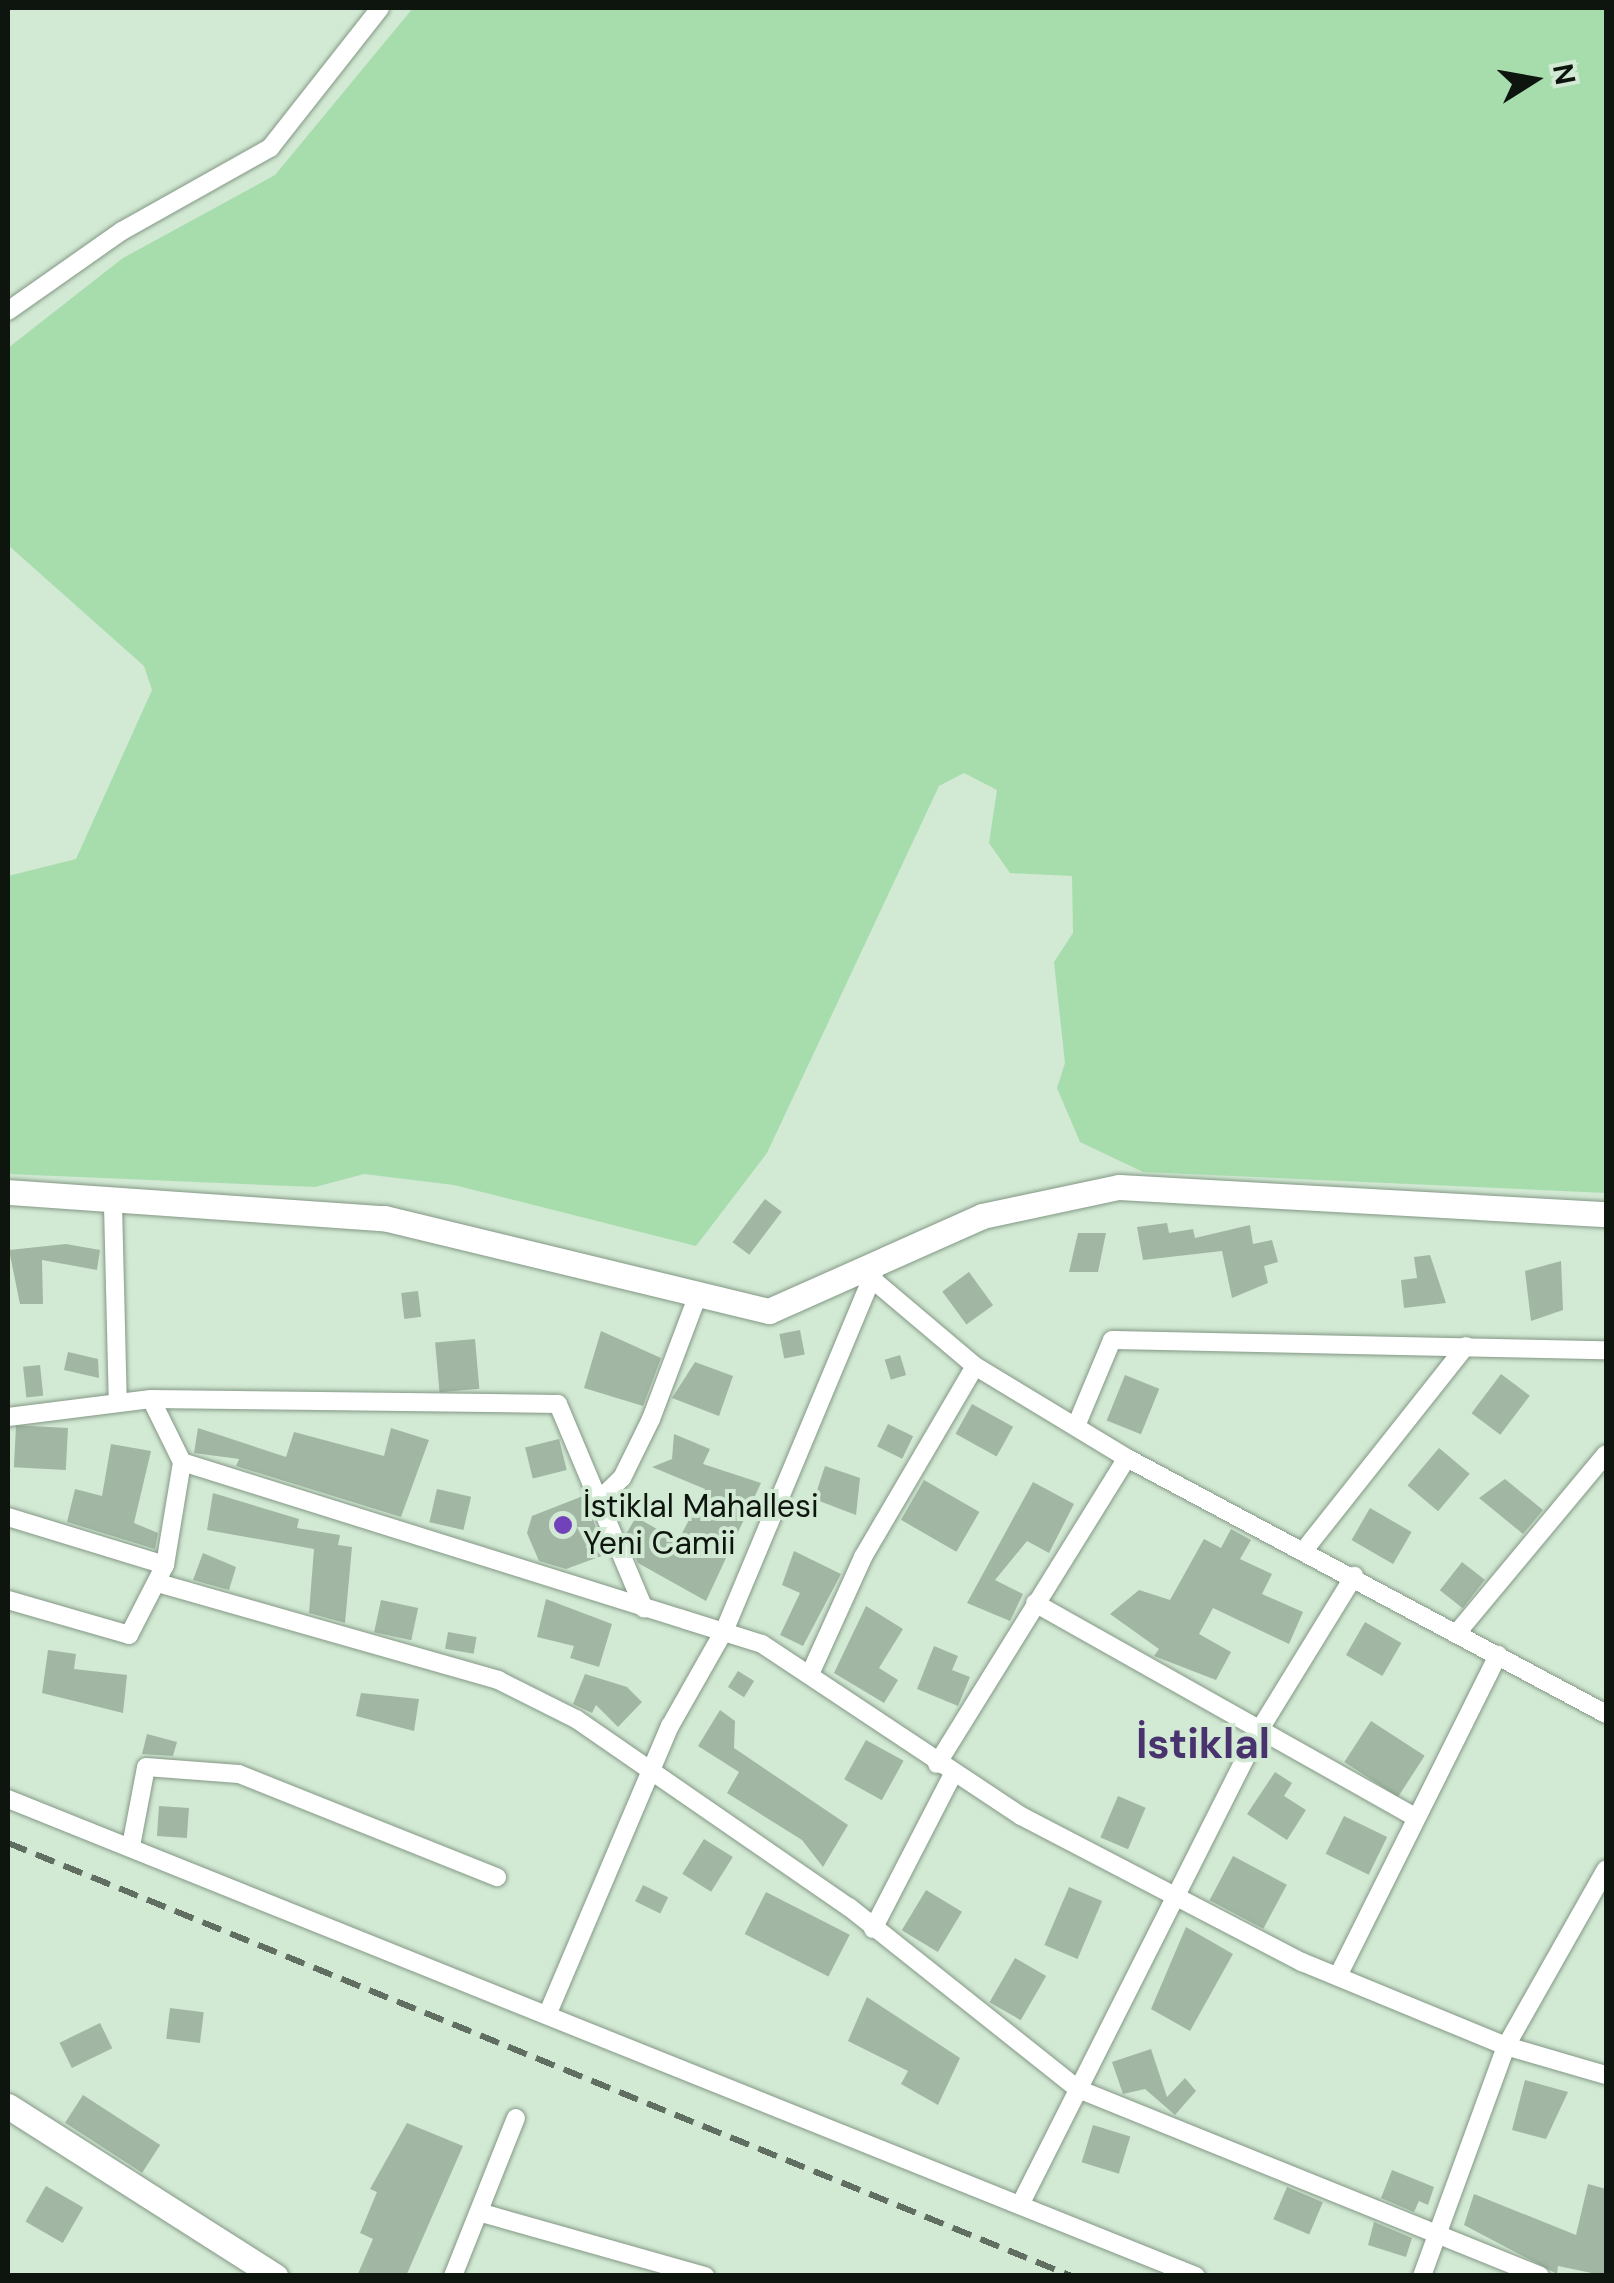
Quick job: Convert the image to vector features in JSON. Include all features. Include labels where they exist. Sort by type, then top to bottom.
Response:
[{"type":"street","points":[[8,311],[122,231],[270,148],[380,8]]},
{"type":"street","points":[[8,1192],[113,1206],[384,1218],[640,1276],[696,1300],[769,1311],[876,1270],[982,1216],[1119,1187],[1606,1214]]},
{"type":"street","points":[[113,1206],[118,1403]]},
{"type":"street","points":[[876,1270],[975,1366],[1126,1458],[1306,1549],[1606,1714]]},
{"type":"street","points":[[548,2013],[654,1776],[670,1726],[726,1629],[876,1270]]},
{"type":"street","points":[[598,1500],[636,1448],[696,1300]]},
{"type":"street","points":[[1076,1426],[1112,1340],[1606,1350]]},
{"type":"street","points":[[1306,1549],[1466,1346]]},
{"type":"street","points":[[810,1674],[864,1557],[975,1366]]},
{"type":"street","points":[[8,1600],[129,1635],[165,1564],[182,1462],[150,1399]]},
{"type":"street","points":[[8,1417],[150,1399],[558,1404],[644,1608]]},
{"type":"street","points":[[1456,1634],[1606,1454]]},
{"type":"street","points":[[873,1929],[945,1769],[1035,1604],[1126,1458]]},
{"type":"street","points":[[182,1462],[484,1550],[644,1608],[726,1629],[810,1674],[945,1769],[1179,1899],[1338,1976],[1506,2046],[1606,2075]]},
{"type":"street","points":[[8,1517],[165,1564]]},
{"type":"street","points":[[1020,2204],[1179,1899],[1260,1730],[1354,1576]]},
{"type":"street","points":[[158,1583],[498,1680],[576,1719],[873,1929],[1078,2089],[1540,2276]]},
{"type":"street","points":[[1035,1604],[1415,1817]]},
{"type":"street","points":[[1338,1976],[1498,1655]]},
{"type":"street","points":[[132,1846],[146,1766],[238,1774],[497,1876]]},
{"type":"street","points":[[8,1799],[1196,2276]]},
{"type":"street","points":[[1422,2276],[1506,2046],[1606,1869]]},
{"type":"street","points":[[8,2106],[275,2276]]},
{"type":"street","points":[[453,2276],[482,2213],[516,2118]]},
{"type":"street","points":[[482,2213],[705,2276]]},
{"type":"green space","points":[[413,8],[1606,8],[1606,1193],[1143,1172],[1080,1142],[1057,1088],[1065,1063],[1054,962],[1073,933],[1072,876],[1010,873],[989,843],[997,790],[964,773],[939,786],[767,1153],[696,1246],[454,1185],[364,1174],[315,1187],[8,1174],[8,876],[76,859],[152,690],[144,666],[8,545],[8,348],[123,258],[275,175]]},
{"type":"building","points":[[765,1199],[782,1212],[749,1255],[733,1242]]},
{"type":"building","points":[[1167,1223],[1169,1233],[1193,1229],[1195,1238],[1250,1225],[1253,1244],[1272,1240],[1278,1262],[1264,1266],[1268,1283],[1232,1298],[1222,1251],[1143,1260],[1137,1227]]},
{"type":"building","points":[[1078,1233],[1106,1233],[1098,1272],[1069,1272]]},
{"type":"building","points":[[66,1244],[100,1250],[97,1270],[42,1260],[43,1304],[20,1304],[9,1250]]},
{"type":"building","points":[[1430,1255],[1446,1303],[1404,1308],[1401,1280],[1417,1278],[1414,1257]]},
{"type":"building","points":[[1561,1261],[1563,1310],[1531,1321],[1525,1271]]},
{"type":"building","points":[[969,1272],[993,1305],[966,1325],[942,1291]]},
{"type":"building","points":[[418,1291],[421,1317],[404,1319],[401,1293]]},
{"type":"building","points":[[800,1330],[805,1355],[784,1359],[779,1334]]},
{"type":"building","points":[[601,1331],[661,1358],[643,1406],[584,1388]]},
{"type":"building","points":[[475,1339],[479,1389],[440,1392],[435,1342]]},
{"type":"building","points":[[68,1352],[98,1359],[99,1378],[64,1370]]},
{"type":"building","points":[[900,1355],[906,1375],[891,1380],[885,1360]]},
{"type":"building","points":[[695,1362],[733,1376],[719,1416],[672,1398]]},
{"type":"building","points":[[40,1365],[43,1396],[26,1398],[23,1367]]},
{"type":"building","points":[[1501,1374],[1530,1396],[1500,1435],[1472,1413]]},
{"type":"building","points":[[1125,1375],[1159,1389],[1141,1434],[1107,1420]]},
{"type":"building","points":[[972,1404],[1013,1427],[997,1457],[956,1434]]},
{"type":"building","points":[[888,1424],[913,1436],[902,1459],[877,1446]]},
{"type":"building","points":[[16,1425],[68,1428],[66,1470],[14,1467]]},
{"type":"building","points":[[198,1428],[286,1457],[294,1432],[384,1456],[391,1428],[429,1440],[401,1517],[236,1466],[239,1459],[194,1453]]},
{"type":"building","points":[[674,1434],[710,1449],[703,1464],[761,1483],[706,1601],[638,1563],[626,1534],[636,1517],[678,1541],[705,1489],[652,1467],[672,1459]]},
{"type":"building","points":[[559,1439],[567,1470],[533,1479],[525,1447]]},
{"type":"building","points":[[111,1444],[151,1451],[134,1523],[158,1533],[155,1549],[67,1522],[75,1489],[102,1496]]},
{"type":"building","points":[[1439,1448],[1470,1474],[1438,1511],[1408,1486]]},
{"type":"building","points":[[825,1466],[860,1478],[856,1515],[814,1499]]},
{"type":"building","points":[[1505,1479],[1543,1510],[1523,1534],[1479,1498]]},
{"type":"building","points":[[924,1480],[979,1512],[956,1552],[901,1520]]},
{"type":"building","points":[[1033,1482],[1074,1504],[1049,1553],[1027,1541],[995,1580],[1023,1594],[1010,1621],[967,1603]]},
{"type":"building","points":[[437,1489],[471,1497],[463,1530],[429,1522]]},
{"type":"building","points":[[213,1493],[299,1519],[297,1528],[340,1535],[338,1545],[352,1547],[345,1623],[309,1613],[314,1549],[207,1530]]},
{"type":"building","name":"İstiklal Mahallesi Yeni Camii","points":[[583,1496],[607,1554],[566,1569],[539,1561],[527,1533],[532,1516]]},
{"type":"building","points":[[1370,1508],[1412,1532],[1393,1564],[1352,1540]]},
{"type":"building","points":[[1231,1529],[1251,1540],[1240,1559],[1272,1574],[1262,1594],[1303,1612],[1289,1644],[1213,1608],[1199,1634],[1231,1652],[1216,1680],[1154,1656],[1159,1649],[1110,1614],[1139,1590],[1170,1600],[1204,1539],[1221,1548]]},
{"type":"building","points":[[794,1551],[841,1574],[803,1646],[780,1635],[800,1593],[782,1585]]},
{"type":"building","points":[[203,1553],[236,1567],[229,1590],[193,1580]]},
{"type":"building","points":[[1462,1562],[1485,1580],[1463,1608],[1440,1590]]},
{"type":"building","points":[[546,1599],[612,1624],[599,1667],[570,1658],[574,1646],[537,1637]]},
{"type":"building","points":[[381,1600],[418,1608],[411,1640],[374,1632]]},
{"type":"building","points":[[866,1606],[903,1629],[879,1668],[898,1680],[884,1703],[834,1673]]},
{"type":"building","points":[[1365,1622],[1401,1643],[1382,1676],[1346,1655]]},
{"type":"building","points":[[448,1632],[477,1637],[474,1654],[445,1649]]},
{"type":"building","points":[[934,1646],[958,1656],[952,1670],[970,1677],[958,1706],[917,1689]]},
{"type":"building","points":[[48,1650],[76,1654],[74,1669],[127,1675],[123,1713],[42,1693]]},
{"type":"building","points":[[738,1671],[754,1681],[744,1697],[728,1687]]},
{"type":"building","points":[[585,1674],[627,1687],[642,1702],[618,1727],[596,1705],[592,1713],[573,1704]]},
{"type":"building","points":[[361,1693],[419,1699],[414,1731],[356,1716]]},
{"type":"building","points":[[720,1710],[735,1721],[734,1748],[848,1825],[823,1867],[802,1840],[727,1793],[739,1772],[698,1746]]},
{"type":"building","points":[[1371,1721],[1425,1756],[1398,1797],[1344,1762]]},
{"type":"building","points":[[147,1734],[177,1742],[173,1756],[142,1754]]},
{"type":"building","points":[[866,1740],[904,1761],[882,1800],[844,1779]]},
{"type":"building","points":[[1275,1772],[1292,1783],[1284,1796],[1306,1810],[1287,1840],[1247,1814]]},
{"type":"building","points":[[1118,1796],[1146,1808],[1128,1849],[1100,1837]]},
{"type":"building","points":[[159,1806],[189,1808],[187,1838],[157,1836]]},
{"type":"building","points":[[1344,1816],[1387,1837],[1369,1875],[1326,1854]]},
{"type":"building","points":[[704,1839],[733,1857],[711,1892],[682,1874]]},
{"type":"building","points":[[1233,1856],[1287,1885],[1263,1929],[1210,1900]]},
{"type":"building","points":[[643,1885],[668,1897],[660,1913],[635,1901]]},
{"type":"building","points":[[1069,1887],[1102,1901],[1078,1959],[1044,1945]]},
{"type":"building","points":[[926,1890],[962,1912],[938,1952],[902,1930]]},
{"type":"building","points":[[766,1892],[850,1935],[828,1977],[745,1934]]},
{"type":"building","points":[[1186,1927],[1233,1954],[1190,2031],[1151,2009]]},
{"type":"building","points":[[1015,1958],[1046,1976],[1021,2020],[989,2002]]},
{"type":"building","points":[[867,1997],[960,2058],[938,2105],[901,2084],[908,2071],[848,2041]]},
{"type":"building","points":[[170,2008],[204,2012],[200,2043],[166,2039]]},
{"type":"building","points":[[100,2023],[112,2048],[72,2068],[60,2043]]},
{"type":"building","points":[[1151,2049],[1167,2097],[1185,2078],[1196,2091],[1175,2115],[1145,2089],[1123,2094],[1112,2062]]},
{"type":"building","points":[[1525,2080],[1568,2092],[1546,2139],[1512,2130]]},
{"type":"building","points":[[83,2095],[160,2145],[142,2173],[65,2123]]},
{"type":"building","points":[[407,2123],[463,2146],[406,2276],[357,2276],[373,2239],[360,2233],[377,2192],[370,2189]]},
{"type":"building","points":[[1093,2125],[1130,2136],[1119,2174],[1082,2162]]},
{"type":"building","points":[[1392,2170],[1434,2187],[1428,2205],[1419,2201],[1414,2212],[1381,2198]]},
{"type":"building","points":[[1588,2184],[1606,2189],[1606,2276],[1558,2266],[1557,2274],[1464,2225],[1474,2194],[1576,2235]]},
{"type":"building","points":[[46,2186],[83,2208],[63,2243],[26,2222]]},
{"type":"building","points":[[1287,2187],[1323,2202],[1309,2234],[1273,2219]]},
{"type":"building","points":[[1374,2222],[1412,2238],[1406,2257],[1368,2245]]},
{"type":"railway","points":[[8,1843],[1071,2276]]},
{"type":"place","name":"İstiklal Mahallesi Yeni Camii","points":[[563,1525]]},
{"type":"district","name":"İstiklal","points":[[1203,1744]]}]
